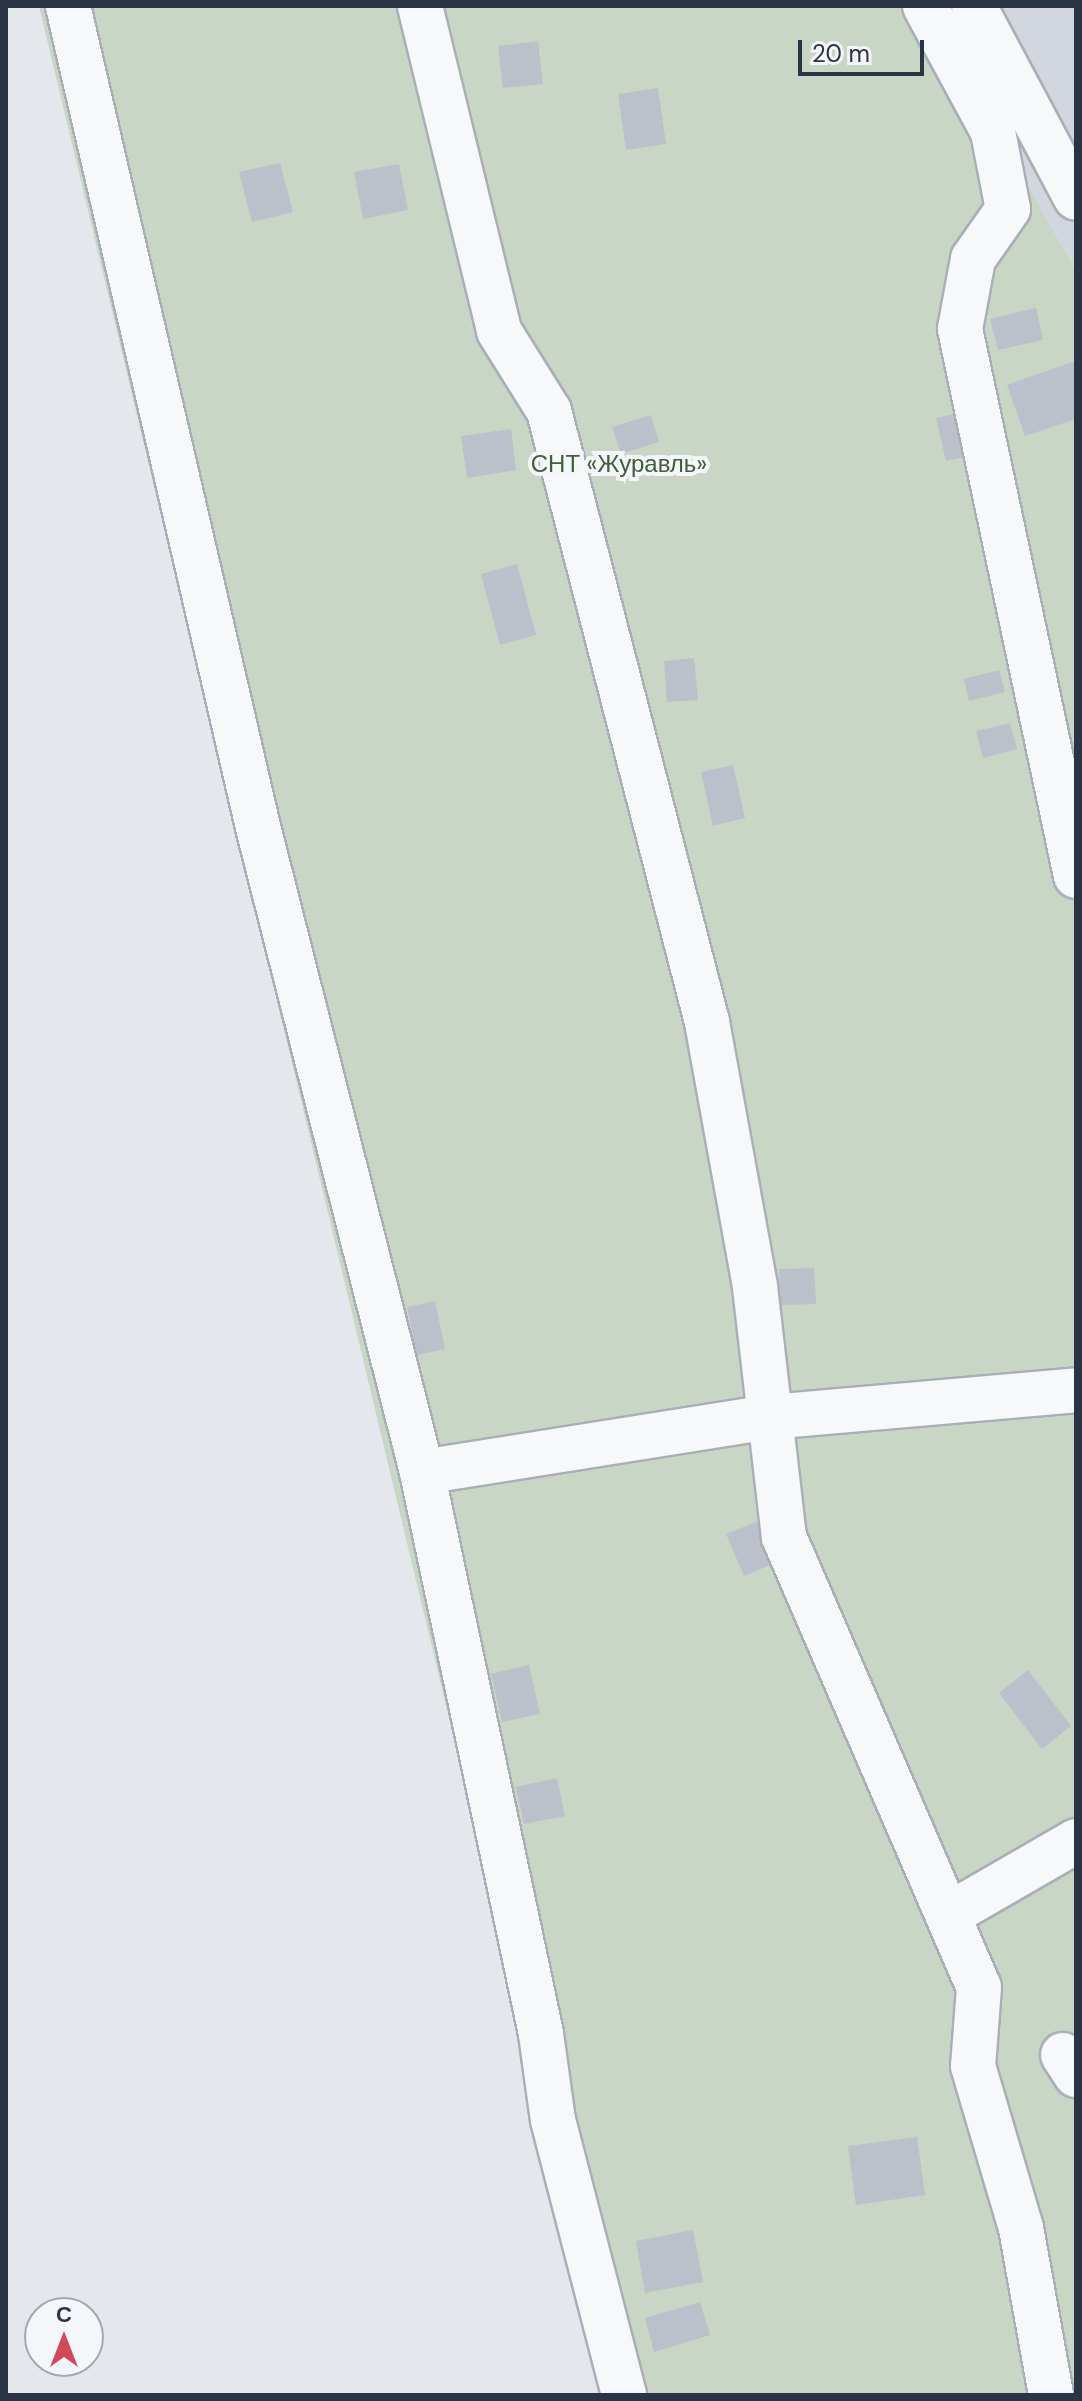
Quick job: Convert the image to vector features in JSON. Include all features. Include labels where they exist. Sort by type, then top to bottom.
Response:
[{"type":"street","points":[[68,6],[254,812],[422,1472],[541,2034],[553,2120],[624,2395]]},
{"type":"street","points":[[420,6],[499,331],[549,411],[707,1022],[755,1287],[784,1537],[979,1987],[973,2066],[1021,2228],[1051,2395]]},
{"type":"street","points":[[925,6],[993,132],[1008,209],[973,259],[960,329],[1076,876]]},
{"type":"street","points":[[974,6],[1076,198]]},
{"type":"street","points":[[422,1472],[770,1417],[1076,1390]]},
{"type":"street","points":[[948,1915],[1076,1841]]},
{"type":"shaded area","points":[[938,6],[1076,6],[1076,271],[1013,158]]},
{"type":"green space","name":"СНТ «Журавль»","points":[[39,6],[938,6],[1013,158],[1076,271],[1076,2395],[611,2395]]},
{"type":"building","points":[[538,41],[543,84],[503,88],[498,46]]},
{"type":"building","points":[[658,88],[666,144],[626,150],[618,94]]},
{"type":"building","points":[[280,163],[293,212],[252,222],[239,172]]},
{"type":"building","points":[[399,164],[408,210],[363,219],[354,172]]},
{"type":"building","points":[[1036,308],[1043,340],[998,350],[990,319]]},
{"type":"building","points":[[1075,361],[1076,419],[1025,436],[1007,385]]},
{"type":"building","points":[[955,414],[965,457],[946,461],[936,418]]},
{"type":"building","points":[[651,415],[659,442],[621,454],[612,427]]},
{"type":"building","points":[[511,429],[516,470],[467,478],[461,436]]},
{"type":"building","points":[[517,564],[536,635],[500,645],[481,574]]},
{"type":"building","points":[[694,658],[698,700],[667,702],[664,661]]},
{"type":"building","points":[[999,670],[1005,692],[969,701],[964,679]]},
{"type":"building","points":[[1010,723],[1017,749],[983,758],[976,731]]},
{"type":"building","points":[[733,765],[745,818],[713,826],[701,772]]},
{"type":"building","points":[[814,1268],[816,1304],[781,1305],[779,1269]]},
{"type":"building","points":[[435,1301],[445,1349],[417,1355],[407,1307]]},
{"type":"building","points":[[761,1520],[779,1561],[744,1576],[726,1534]]},
{"type":"building","points":[[529,1665],[540,1714],[502,1722],[491,1674]]},
{"type":"building","points":[[1028,1670],[1071,1726],[1042,1749],[999,1693]]},
{"type":"building","points":[[557,1778],[565,1816],[524,1824],[516,1787]]},
{"type":"building","points":[[917,2137],[925,2195],[856,2205],[848,2146]]},
{"type":"building","points":[[693,2230],[703,2282],[645,2293],[636,2241]]},
{"type":"building","points":[[700,2302],[710,2335],[654,2352],[645,2318]]}]
